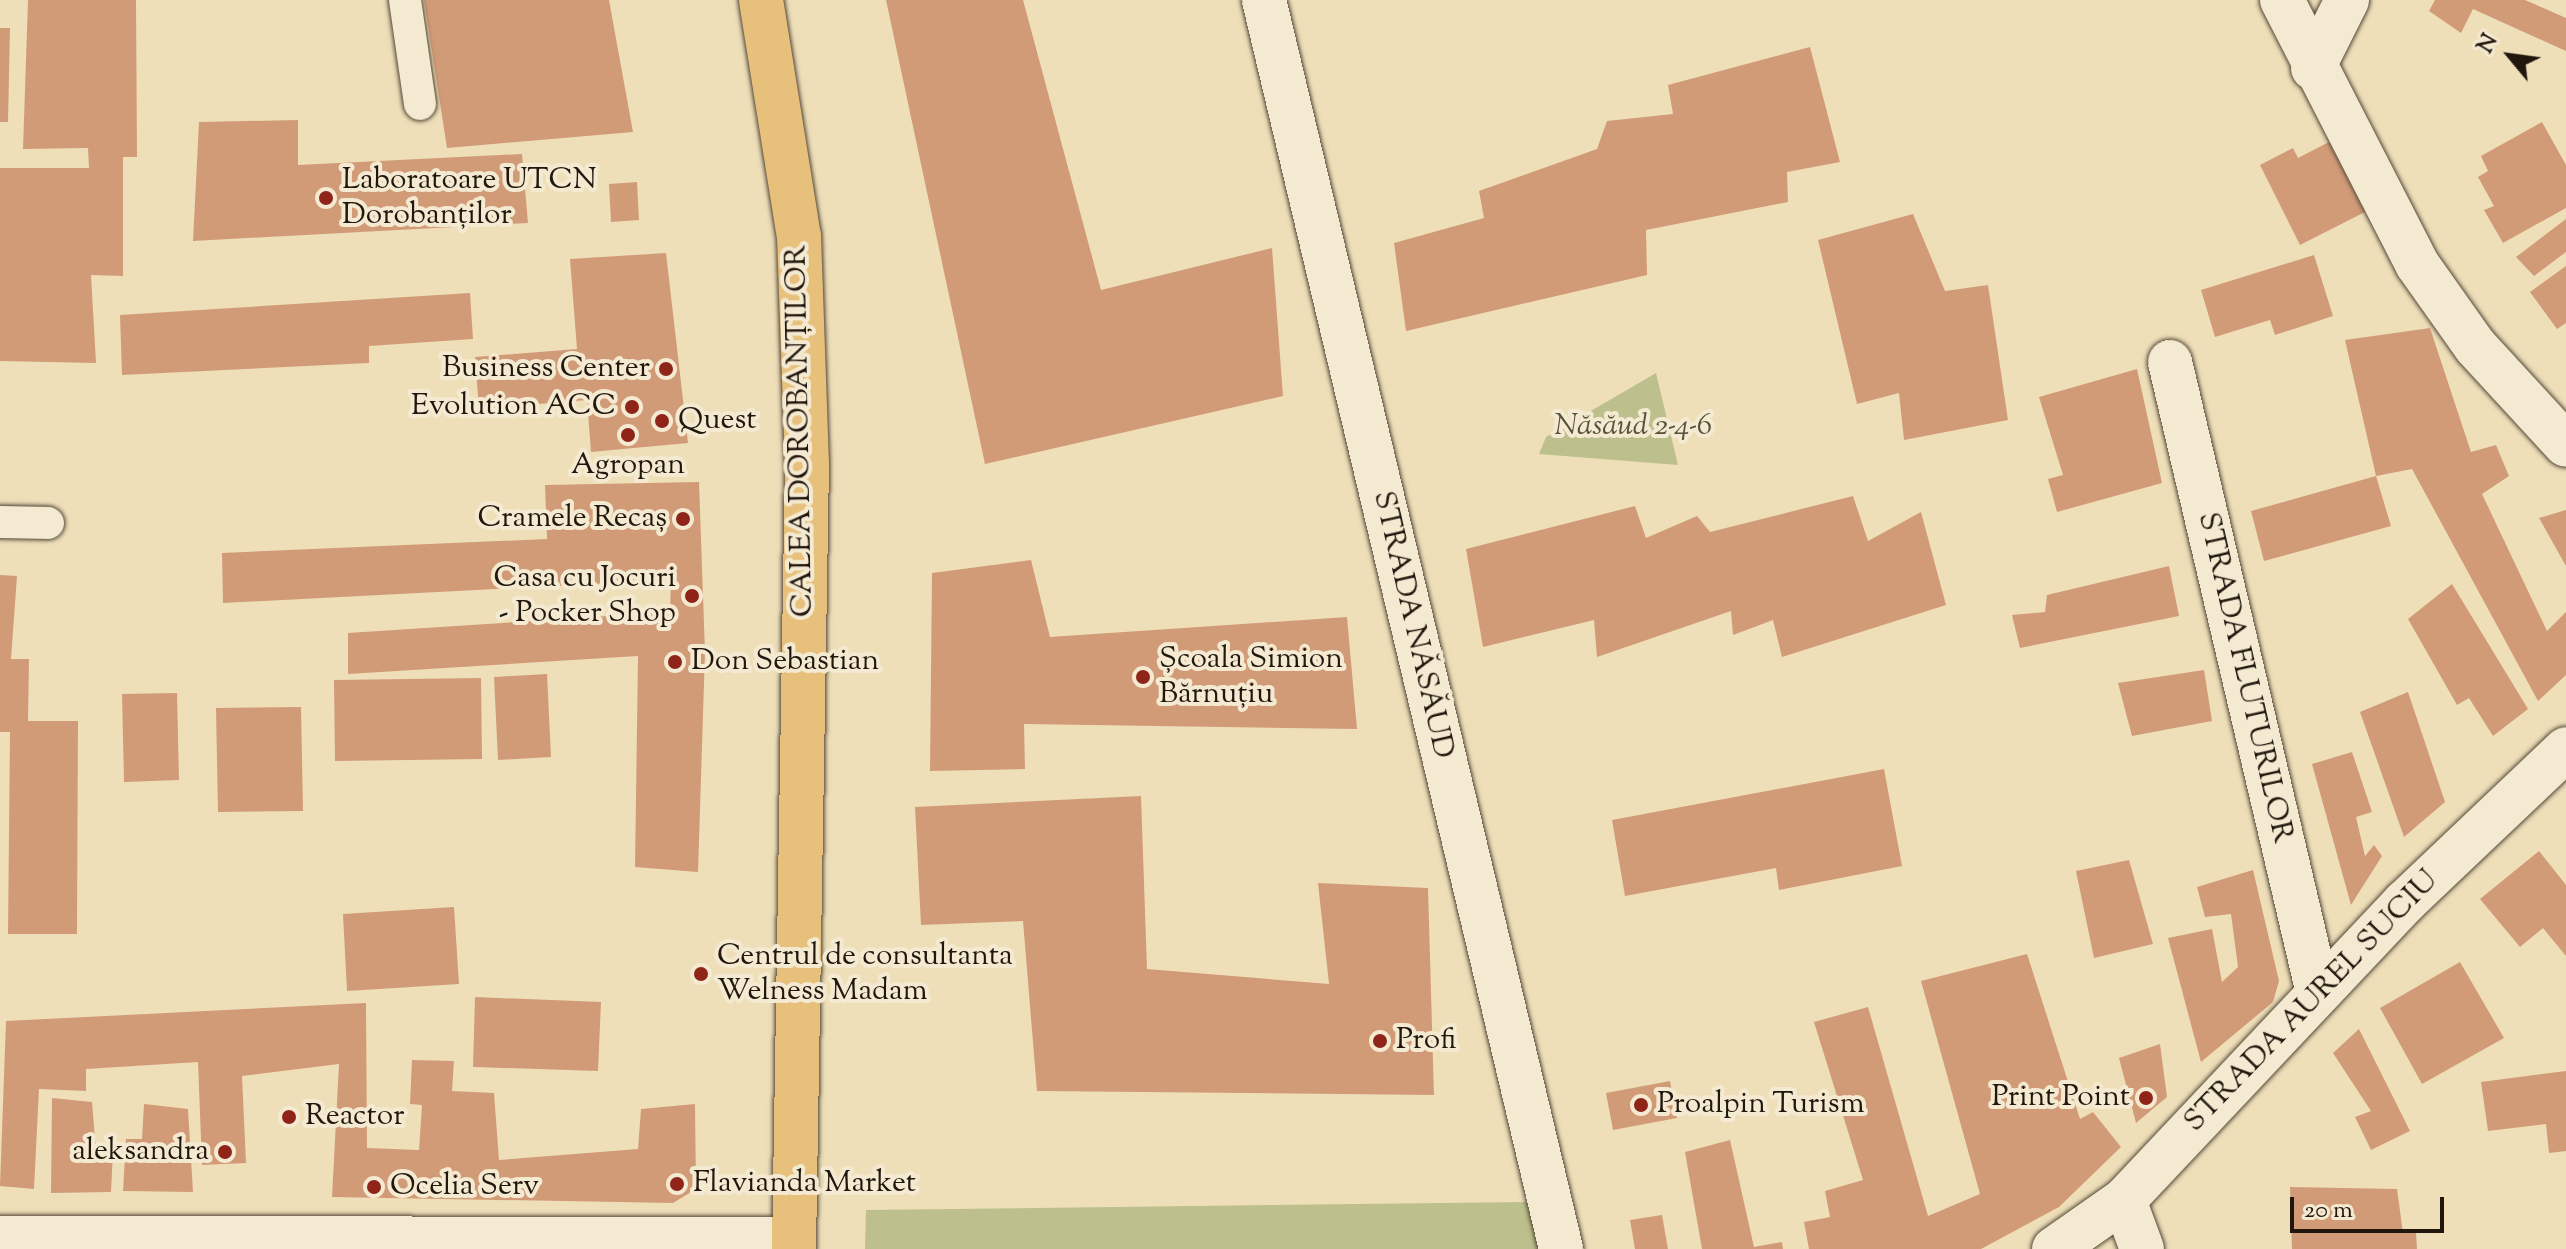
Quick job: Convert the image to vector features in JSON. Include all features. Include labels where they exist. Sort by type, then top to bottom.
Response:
[{"type":"main road","name":"CALEA DOROBANȚILOR","points":[[761,0],[799,236],[807,449],[794,1244]]},
{"type":"street","name":"STRADA NĂSĂUD","points":[[1264,0],[1561,1249]]},
{"type":"street","points":[[2282,0],[2313,68],[2417,264],[2475,346],[2566,445]]},
{"type":"street","points":[[2313,68],[2347,0]]},
{"type":"street","name":"STRADA FLUTURILOR","points":[[2170,362],[2318,993]]},
{"type":"street","name":"STRADA AUREL SUCIU","points":[[2054,1249],[2124,1200],[2318,993],[2566,749]]},
{"type":"street","points":[[2124,1200],[2142,1249]]},
{"type":"street","points":[[0,1238],[794,1244]]},
{"type":"lane","points":[[405,0],[420,104]]},
{"type":"lane","points":[[0,522],[48,523]]},
{"type":"green space","name":"Năsăud 2-4-6","points":[[1656,373],[1678,465],[1539,454],[1546,437]]},
{"type":"green space","points":[[1528,1202],[1539,1249],[865,1249],[866,1210]]},
{"type":"building","points":[[28,0],[136,0],[137,157],[123,157],[123,276],[91,275],[96,363],[0,361],[0,168],[89,168],[88,148],[23,149]]},
{"type":"building","points":[[424,0],[609,0],[633,132],[447,148]]},
{"type":"building","points":[[886,0],[1023,0],[1101,290],[1272,248],[1283,396],[985,464]]},
{"type":"building","points":[[2435,0],[2525,0],[2566,18],[2566,51],[2473,9],[2461,33],[2429,11]]},
{"type":"building","points":[[0,28],[10,28],[8,122],[0,122]]},
{"type":"building","points":[[1810,47],[1840,162],[1787,172],[1788,202],[1646,230],[1647,275],[1406,331],[1394,243],[1484,218],[1479,191],[1597,149],[1607,121],[1673,114],[1668,85]]},
{"type":"building","points":[[298,120],[298,165],[522,154],[528,223],[193,241],[199,122]]},
{"type":"building","points":[[2542,122],[2566,165],[2566,208],[2503,243],[2484,210],[2494,206],[2478,177],[2488,171],[2481,156]]},
{"type":"building","points":[[2329,142],[2365,212],[2300,245],[2260,165],[2293,148],[2298,158]]},
{"type":"building","points":[[637,182],[639,220],[611,222],[609,184]]},
{"type":"building","points":[[1913,214],[1945,291],[1988,285],[2008,420],[1904,440],[1899,393],[1857,404],[1818,240]]},
{"type":"building","points":[[2566,219],[2566,252],[2534,276],[2516,257]]},
{"type":"building","points":[[666,253],[688,443],[591,452],[587,400],[479,409],[475,357],[577,349],[570,259]]},
{"type":"building","points":[[2314,255],[2333,316],[2275,335],[2270,320],[2215,337],[2201,290]]},
{"type":"building","points":[[2566,266],[2566,323],[2557,329],[2530,292]]},
{"type":"building","points":[[470,293],[473,339],[369,346],[369,363],[122,375],[120,315]]},
{"type":"building","points":[[2430,328],[2471,452],[2496,445],[2509,476],[2482,494],[2547,631],[2566,612],[2566,675],[2538,701],[2412,469],[2376,476],[2345,340]]},
{"type":"building","points":[[2137,369],[2162,483],[2057,512],[2048,479],[2063,475],[2039,397]]},
{"type":"building","points":[[2376,476],[2391,526],[2264,561],[2251,511]]},
{"type":"building","points":[[699,482],[705,652],[698,872],[635,867],[638,656],[348,674],[348,633],[670,612],[671,580],[223,603],[222,553],[547,539],[545,485]]},
{"type":"building","points":[[1853,496],[1868,541],[1921,512],[1946,605],[1782,657],[1773,620],[1733,635],[1731,611],[1597,657],[1594,620],[1483,647],[1466,549],[1635,506],[1646,538],[1697,516],[1710,532]]},
{"type":"building","points":[[2566,510],[2566,566],[2539,518]]},
{"type":"building","points":[[1031,560],[1050,637],[1347,617],[1357,729],[1024,724],[1025,769],[930,771],[932,573]]},
{"type":"building","points":[[2169,566],[2179,616],[2020,648],[2012,615],[2045,612],[2047,595]]},
{"type":"building","points":[[0,575],[17,576],[11,659],[29,659],[28,721],[78,721],[77,934],[8,934],[10,732],[0,732]]},
{"type":"building","points":[[2452,584],[2528,709],[2493,736],[2469,698],[2457,705],[2408,619]]},
{"type":"building","points":[[2204,670],[2212,721],[2132,736],[2118,683]]},
{"type":"building","points":[[547,674],[551,757],[498,760],[494,677]]},
{"type":"building","points":[[481,678],[482,759],[335,761],[334,680]]},
{"type":"building","points":[[2408,692],[2445,802],[2404,837],[2360,712]]},
{"type":"building","points":[[177,693],[179,780],[124,782],[122,694]]},
{"type":"building","points":[[301,707],[303,811],[218,812],[216,708]]},
{"type":"building","points":[[2352,752],[2372,812],[2356,817],[2365,856],[2374,845],[2382,856],[2351,905],[2312,764]]},
{"type":"building","points":[[1884,769],[1902,866],[1779,890],[1776,868],[1625,896],[1612,820]]},
{"type":"building","points":[[1141,796],[1147,969],[1329,984],[1318,883],[1428,888],[1434,1095],[1037,1091],[1023,921],[921,925],[915,807]]},
{"type":"building","points":[[2539,851],[2566,885],[2566,956],[2543,928],[2520,947],[2480,899]]},
{"type":"building","points":[[2129,860],[2153,944],[2094,958],[2076,871]]},
{"type":"building","points":[[2253,870],[2279,981],[2273,1002],[2201,1062],[2168,938],[2212,929],[2222,982],[2238,967],[2231,914],[2205,917],[2197,887]]},
{"type":"building","points":[[454,907],[459,984],[347,991],[343,914]]},
{"type":"building","points":[[2027,954],[2080,1119],[2093,1112],[2121,1147],[2059,1207],[1981,1249],[1809,1249],[1804,1222],[1830,1217],[1825,1191],[1863,1180],[1814,1022],[1868,1007],[1928,1216],[1980,1194],[1921,981]]},
{"type":"building","points":[[2460,962],[2504,1038],[2422,1084],[2380,1008]]},
{"type":"building","points":[[475,997],[601,1002],[598,1071],[473,1067]]},
{"type":"building","points":[[366,1003],[367,1148],[419,1150],[422,1105],[410,1104],[412,1060],[454,1061],[452,1091],[494,1093],[499,1160],[638,1149],[641,1109],[695,1104],[696,1189],[673,1203],[332,1197],[339,1064],[242,1076],[246,1163],[202,1165],[198,1062],[86,1069],[86,1091],[39,1089],[34,1189],[0,1186],[6,1021]]},
{"type":"building","points":[[2359,1029],[2410,1131],[2371,1150],[2355,1117],[2371,1111],[2333,1053]]},
{"type":"building","points":[[2160,1044],[2167,1097],[2136,1123],[2119,1058]]},
{"type":"building","points":[[2566,1071],[2566,1151],[2549,1153],[2546,1124],[2488,1131],[2481,1082]]},
{"type":"building","name":"Proalpin Turism","points":[[1670,1081],[1677,1118],[1613,1130],[1606,1093]]},
{"type":"building","points":[[52,1098],[92,1102],[96,1151],[113,1151],[111,1192],[51,1193]]},
{"type":"building","points":[[144,1104],[188,1109],[193,1192],[123,1191],[126,1139],[142,1139]]},
{"type":"building","points":[[1730,1140],[1754,1247],[1782,1242],[1783,1249],[1702,1249],[1685,1152]]},
{"type":"building","points":[[2290,1187],[2397,1189],[2403,1233],[2416,1233],[2417,1249],[2292,1249]]},
{"type":"building","points":[[1662,1215],[1668,1249],[1635,1249],[1630,1220]]},
{"type":"place","name":"Laboratoare UTCN Dorobanților","points":[[326,198]]},
{"type":"place","name":"Business Center","points":[[666,369]]},
{"type":"place","name":"Evolution ACC","points":[[632,407]]},
{"type":"place","name":"Quest","points":[[662,421]]},
{"type":"place","name":"Agropan","points":[[628,435]]},
{"type":"place","name":"Cramele Recaș","points":[[683,519]]},
{"type":"place","name":"Casa cu Jocuri - Pocker Shop","points":[[692,596]]},
{"type":"place","name":"Don Sebastian","points":[[675,662]]},
{"type":"place","name":"Școala Simion Bărnuțiu","points":[[1143,677]]},
{"type":"place","name":"Centrul de consultanta Welness Madam","points":[[701,974]]},
{"type":"place","name":"Profi","points":[[1380,1041]]},
{"type":"place","name":"Print Point","points":[[2146,1098]]},
{"type":"place","name":"Proalpin Turism","points":[[1641,1105]]},
{"type":"place","name":"Reactor","points":[[289,1117]]},
{"type":"place","name":"aleksandra","points":[[225,1152]]},
{"type":"place","name":"Flavianda Market","points":[[677,1184]]},
{"type":"place","name":"Ocelia Serv","points":[[374,1187]]}]
